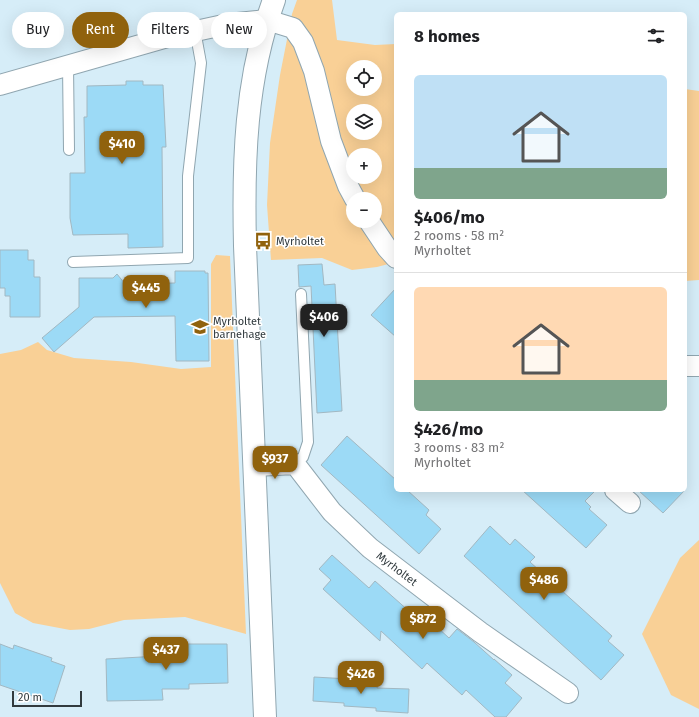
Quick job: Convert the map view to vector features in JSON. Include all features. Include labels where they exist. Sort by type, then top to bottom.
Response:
[{"type":"main road","points":[[267,18],[274,0]]},
{"type":"main road","points":[[259,48],[251,90],[245,145],[244,177],[245,246],[265,717]]},
{"type":"street","points":[[267,20],[293,28],[303,42],[314,71],[331,141],[351,192]]},
{"type":"street","points":[[0,85],[137,46]]},
{"type":"street","points":[[374,228],[394,256]]},
{"type":"street","points":[[687,366],[699,366]]},
{"type":"street","points":[[254,466],[295,464]]},
{"type":"street","name":"Myrholtet","points":[[295,464],[332,512],[370,548],[480,632],[568,693]]},
{"type":"lane","points":[[73,262],[188,258],[188,176],[201,63],[198,48]]},
{"type":"lane","points":[[68,65],[68,150]]},
{"type":"lane","points":[[295,464],[303,457],[308,442],[301,294]]},
{"type":"shaded area","points":[[297,0],[332,0],[337,40],[375,45],[394,44],[394,263],[377,267],[352,270],[322,258],[271,260],[267,205],[270,143],[280,75],[292,14]]},
{"type":"shaded area","points":[[687,89],[699,91],[699,280],[687,281]]},
{"type":"shaded area","points":[[216,255],[230,256],[246,634],[185,617],[124,620],[89,629],[70,630],[33,623],[15,613],[0,583],[0,354],[21,350],[38,342],[47,350],[74,358],[131,362],[181,369],[211,367],[211,264]]},
{"type":"shaded area","points":[[699,540],[699,709],[671,695],[642,634],[680,558]]},
{"type":"building","points":[[126,81],[143,81],[143,85],[163,85],[166,147],[162,147],[163,247],[128,248],[128,234],[73,235],[70,218],[70,173],[85,173],[84,117],[87,117],[87,86],[126,85]]},
{"type":"building","points":[[0,250],[28,250],[28,260],[34,260],[34,277],[40,277],[40,317],[10,317],[10,296],[5,296],[5,288],[0,288]]},
{"type":"building","points":[[322,264],[324,285],[335,284],[342,411],[317,413],[311,286],[299,287],[298,265]]},
{"type":"building","points":[[175,271],[205,271],[205,273],[208,273],[209,361],[176,361],[175,316],[94,317],[54,352],[42,338],[79,307],[79,278],[113,278],[117,274],[125,284],[175,283]]},
{"type":"building","points":[[394,290],[394,335],[371,315]]},
{"type":"building","points":[[347,436],[394,478],[394,492],[409,492],[429,510],[426,515],[441,529],[419,554],[321,465]]},
{"type":"building","points":[[524,492],[594,492],[585,501],[591,507],[589,509],[607,525],[586,548]]},
{"type":"building","points":[[640,492],[683,492],[663,513]]},
{"type":"building","points":[[490,526],[510,545],[515,539],[535,557],[530,562],[612,636],[608,641],[624,655],[601,680],[464,556]]},
{"type":"building","points":[[332,555],[369,588],[375,581],[410,612],[415,607],[449,638],[457,629],[512,675],[505,683],[522,698],[506,717],[495,717],[466,690],[462,695],[427,663],[422,669],[381,631],[380,641],[323,589],[331,580],[319,569]]},
{"type":"building","points":[[0,644],[13,649],[14,645],[52,658],[51,661],[65,666],[53,703],[0,685]]},
{"type":"building","points":[[227,644],[228,683],[189,684],[189,689],[162,689],[163,700],[107,701],[106,659],[159,656],[159,645]]},
{"type":"building","points":[[314,677],[349,679],[346,682],[378,684],[377,688],[409,689],[408,713],[376,711],[376,708],[344,706],[344,703],[313,701]]},
{"type":"place","name":"Myrholtet","points":[[263,241]]},
{"type":"place","name":"Myrholtet barnehage","points":[[200,327]]}]
